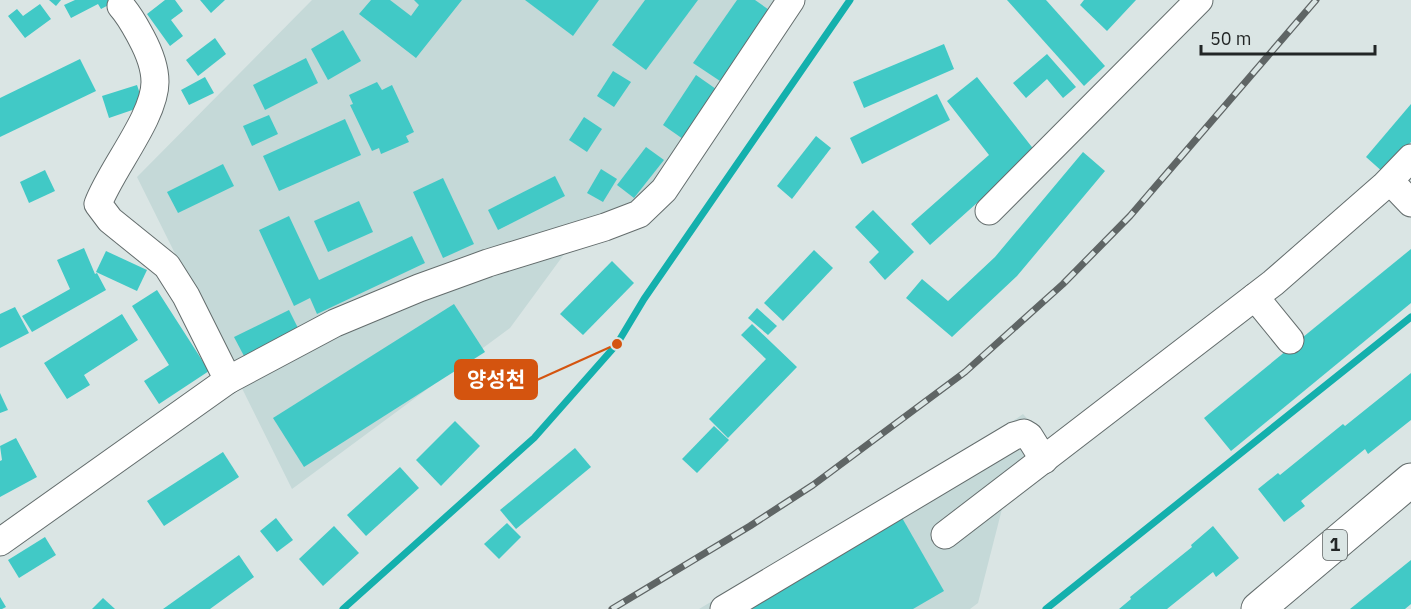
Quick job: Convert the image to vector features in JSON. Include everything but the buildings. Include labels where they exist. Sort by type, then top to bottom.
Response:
[{"type":"main road","name":"1","points":[[1258,609],[1411,480]]},
{"type":"street","points":[[0,542],[228,380],[335,323],[419,288],[488,263],[605,227],[639,214],[664,190],[791,0]]},
{"type":"street","points":[[989,211],[1199,0]]},
{"type":"street","points":[[121,6],[130,17],[148,51],[155,81],[152,101],[98,204],[110,220],[167,266],[186,296],[228,380]]},
{"type":"street","points":[[945,535],[1274,283],[1390,181],[1411,158]]},
{"type":"street","points":[[1390,181],[1411,203]]},
{"type":"street","points":[[1256,297],[1290,340]]},
{"type":"street","points":[[724,609],[1014,436],[1024,433],[1029,436],[1044,460]]},
{"type":"shaded area","points":[[312,0],[795,0],[651,221],[565,253],[510,328],[292,489],[137,177]]},
{"type":"shaded area","points":[[1023,414],[1060,455],[1003,505],[978,603],[970,609],[699,609],[995,434]]},
{"type":"waterway","points":[[343,609],[534,438],[617,344],[644,299],[850,0]]},
{"type":"waterway","points":[[1046,609],[1411,317]]},
{"type":"railway","points":[[612,609],[750,526],[813,485],[965,372],[1063,284],[1130,216],[1316,0]]},
{"type":"place","name":"양성천","points":[[617,344]]}]
